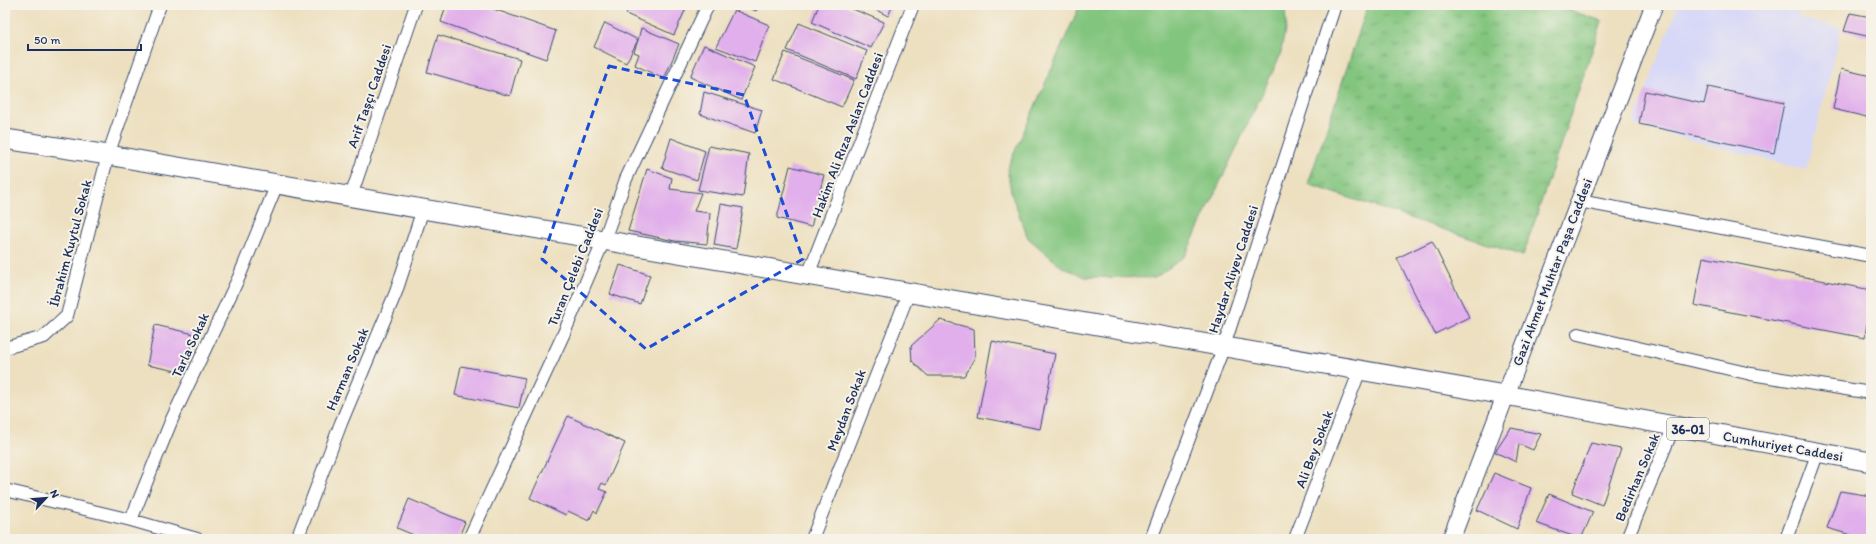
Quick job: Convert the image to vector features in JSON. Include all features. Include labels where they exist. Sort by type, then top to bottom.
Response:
[{"type":"main road","name":"Gazi Ahmet Muhtar Paşa Caddesi","points":[[1451,539],[1654,5]]},
{"type":"main road","name":"Cumhuriyet Caddesi","points":[[5,139],[351,196],[1224,346],[1505,395],[1871,462]]},
{"type":"street","name":"İbrahim Kuytul Sokak","points":[[5,348],[44,337],[67,316],[108,155],[160,5]]},
{"type":"street","name":"Arif Taşçı Caddesi","points":[[351,196],[416,5]]},
{"type":"street","name":"Turan Çelebi Caddesi","points":[[469,539],[564,333],[604,240],[626,179],[708,5]]},
{"type":"street","name":"Hakim Ali Rıza Aslan Caddesi","points":[[808,275],[913,5]]},
{"type":"street","name":"Haydar Aliyev Caddesi","points":[[1151,539],[1224,346],[1335,5]]},
{"type":"street","name":"Tarla Sokak","points":[[130,520],[172,419],[239,277],[277,184]]},
{"type":"street","points":[[1579,201],[1871,256]]},
{"type":"street","name":"Harman Sokak","points":[[297,539],[341,423],[396,292],[423,209]]},
{"type":"street","name":"Meydan Sokak","points":[[812,539],[909,292]]},
{"type":"street","points":[[1578,334],[1751,374],[1871,393]]},
{"type":"street","name":"Ali Bey Sokak","points":[[1295,539],[1360,370]]},
{"type":"street","name":"Bedirhan Sokak","points":[[1627,539],[1674,426]]},
{"type":"street","points":[[1786,539],[1818,452]]},
{"type":"street","points":[[5,490],[130,520],[197,539]]},
{"type":"highlighted area","points":[[609,66],[744,95],[803,259],[646,349],[542,259]]},
{"type":"shaded area","points":[[1678,5],[1801,5],[1798,18],[1841,28],[1806,170],[1633,125]]},
{"type":"green space","points":[[1080,5],[1285,5],[1286,25],[1280,56],[1185,256],[1155,278],[1085,277],[1062,267],[1028,238],[1012,196],[1007,169]]},
{"type":"green space","points":[[1368,5],[1554,5],[1602,21],[1523,256],[1308,184]]},
{"type":"building","points":[[446,5],[482,5],[556,31],[546,59],[441,22]]},
{"type":"building","points":[[630,5],[687,6],[674,35],[626,14]]},
{"type":"building","points":[[742,5],[758,5],[756,11]]},
{"type":"building","points":[[819,5],[843,5],[884,22],[871,48],[812,22]]},
{"type":"building","points":[[866,5],[893,5],[888,16]]},
{"type":"building","points":[[734,10],[769,25],[755,62],[716,47]]},
{"type":"building","points":[[1850,13],[1871,17],[1871,37],[1844,31]]},
{"type":"building","points":[[605,23],[638,40],[626,63],[594,47]]},
{"type":"building","points":[[799,23],[867,51],[856,79],[787,50]]},
{"type":"building","points":[[641,28],[679,44],[664,79],[635,65],[639,54],[634,52]]},
{"type":"building","points":[[438,35],[520,59],[510,96],[427,72]]},
{"type":"building","points":[[704,45],[755,67],[741,100],[690,77]]},
{"type":"building","points":[[785,52],[854,80],[842,107],[774,79]]},
{"type":"building","points":[[1841,69],[1871,76],[1871,118],[1833,109]]},
{"type":"building","points":[[1708,87],[1784,103],[1774,153],[1639,124],[1645,91],[1704,104]]},
{"type":"building","points":[[704,92],[762,110],[755,133],[700,114]]},
{"type":"building","points":[[671,138],[705,151],[697,180],[662,168]]},
{"type":"building","points":[[709,146],[749,154],[743,197],[698,190]]},
{"type":"building","points":[[790,166],[824,175],[811,227],[777,218]]},
{"type":"building","points":[[647,169],[672,178],[670,189],[701,193],[694,211],[710,213],[707,244],[675,241],[628,231]]},
{"type":"building","points":[[721,204],[743,208],[736,249],[714,245]]},
{"type":"building","points":[[1432,241],[1469,317],[1435,334],[1397,258]]},
{"type":"building","points":[[1703,257],[1871,290],[1865,338],[1694,305]]},
{"type":"building","points":[[620,265],[650,275],[640,304],[610,294]]},
{"type":"building","points":[[940,320],[974,329],[975,357],[964,376],[928,376],[912,361],[911,346]]},
{"type":"building","points":[[155,325],[194,334],[186,373],[147,365]]},
{"type":"building","points":[[992,341],[1055,354],[1040,429],[978,417]]},
{"type":"building","points":[[461,366],[525,378],[519,408],[455,395]]},
{"type":"building","points":[[568,416],[625,443],[606,485],[602,483],[599,489],[607,492],[597,513],[594,510],[589,521],[568,511],[566,515],[530,498]]},
{"type":"building","points":[[1511,428],[1541,434],[1533,450],[1519,444],[1516,462],[1495,452]]},
{"type":"building","points":[[1591,443],[1621,449],[1602,505],[1572,493]]},
{"type":"building","points":[[1494,473],[1531,488],[1517,529],[1477,510]]},
{"type":"building","points":[[1840,491],[1871,496],[1871,539],[1864,539],[1827,528]]},
{"type":"building","points":[[1549,494],[1593,512],[1581,539],[1536,523]]},
{"type":"building","points":[[409,499],[465,522],[458,539],[423,539],[397,528]]}]
